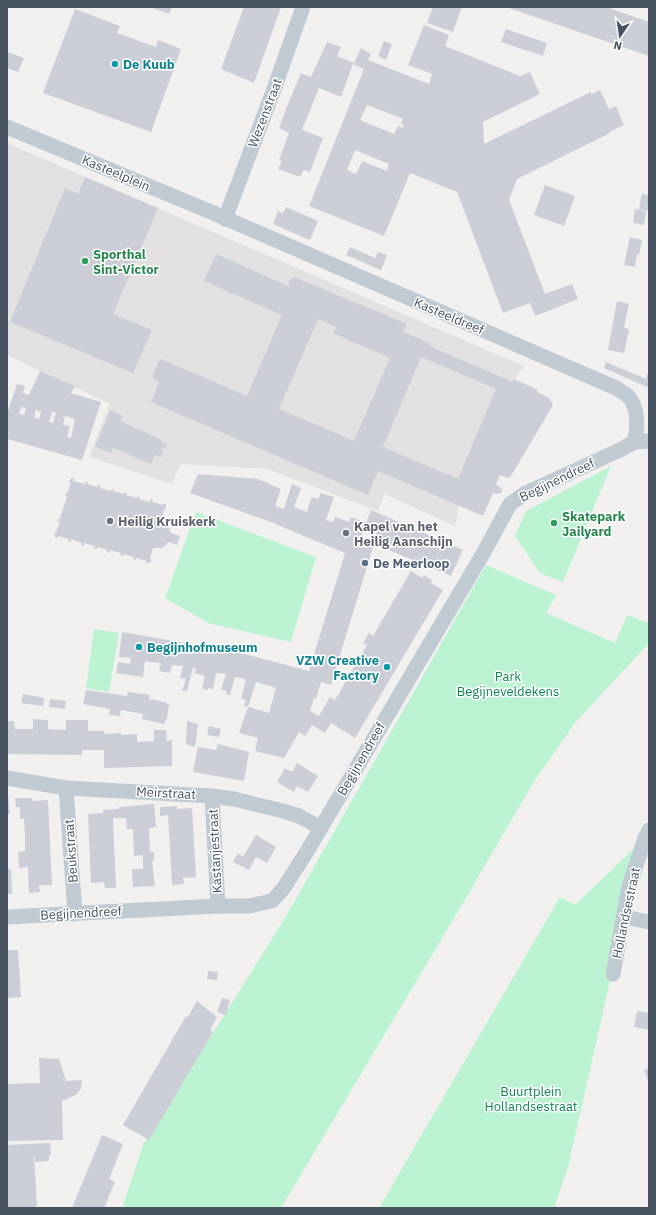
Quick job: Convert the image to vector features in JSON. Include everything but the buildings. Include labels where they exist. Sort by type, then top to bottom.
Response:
[{"type":"street","name":"Wezenstraat","points":[[225,219],[303,7]]},
{"type":"street","name":"Kasteelplein","points":[[7,127],[225,219]]},
{"type":"street","name":"Kasteeldreef","points":[[225,219],[616,388],[628,396],[634,408],[637,431],[634,442]]},
{"type":"street","points":[[634,442],[649,441]]},
{"type":"street","name":"Begijnendreef","points":[[7,917],[218,906],[250,906],[272,901],[283,889],[321,828],[484,552],[510,504],[526,493],[622,449],[634,442]]},
{"type":"street","name":"Meirstraat","points":[[7,778],[66,788],[212,796],[234,799],[299,816],[321,828]]},
{"type":"street","name":"Beukstraat","points":[[66,788],[75,914]]},
{"type":"street","name":"Kastanjestraat","points":[[212,796],[218,906]]},
{"type":"street","name":"Hollandsestraat","points":[[613,974],[629,887],[649,830]]},
{"type":"street","points":[[624,917],[649,922]]},
{"type":"shaded area","points":[[7,143],[524,366],[513,382],[459,505],[455,526],[384,494],[378,511],[267,469],[181,464],[172,484],[89,457],[110,404],[7,355]]},
{"type":"green space","name":"Skatepark Jailyard","points":[[611,466],[563,582],[540,573],[515,536],[526,511]]},
{"type":"green space","points":[[196,512],[316,557],[291,642],[208,623],[165,598]]},
{"type":"green space","name":"Park Begijneveldekens","points":[[486,565],[556,595],[546,613],[615,643],[627,615],[649,623],[649,643],[575,723],[533,783],[281,1208],[122,1208],[143,1145],[285,918]]},
{"type":"green space","points":[[94,629],[119,633],[109,692],[86,688]]},
{"type":"green space","name":"Buurtplein Hollandsestraat","points":[[645,838],[624,919],[568,1167],[554,1208],[379,1208],[560,897],[575,905]]},
{"type":"place","name":"De Kuub","points":[[115,64]]},
{"type":"place","name":"Sporthal Sint-Victor","points":[[85,261]]},
{"type":"place","name":"Heilig Kruiskerk","points":[[110,521]]},
{"type":"place","name":"Skatepark Jailyard","points":[[554,523]]},
{"type":"place","name":"Kapel van het Heilig Aanschijn","points":[[346,533]]},
{"type":"place","name":"De Meerloop","points":[[365,563]]},
{"type":"place","name":"Begijnhofmuseum","points":[[139,647]]},
{"type":"place","name":"VZW Creative Factory","points":[[387,667]]}]
